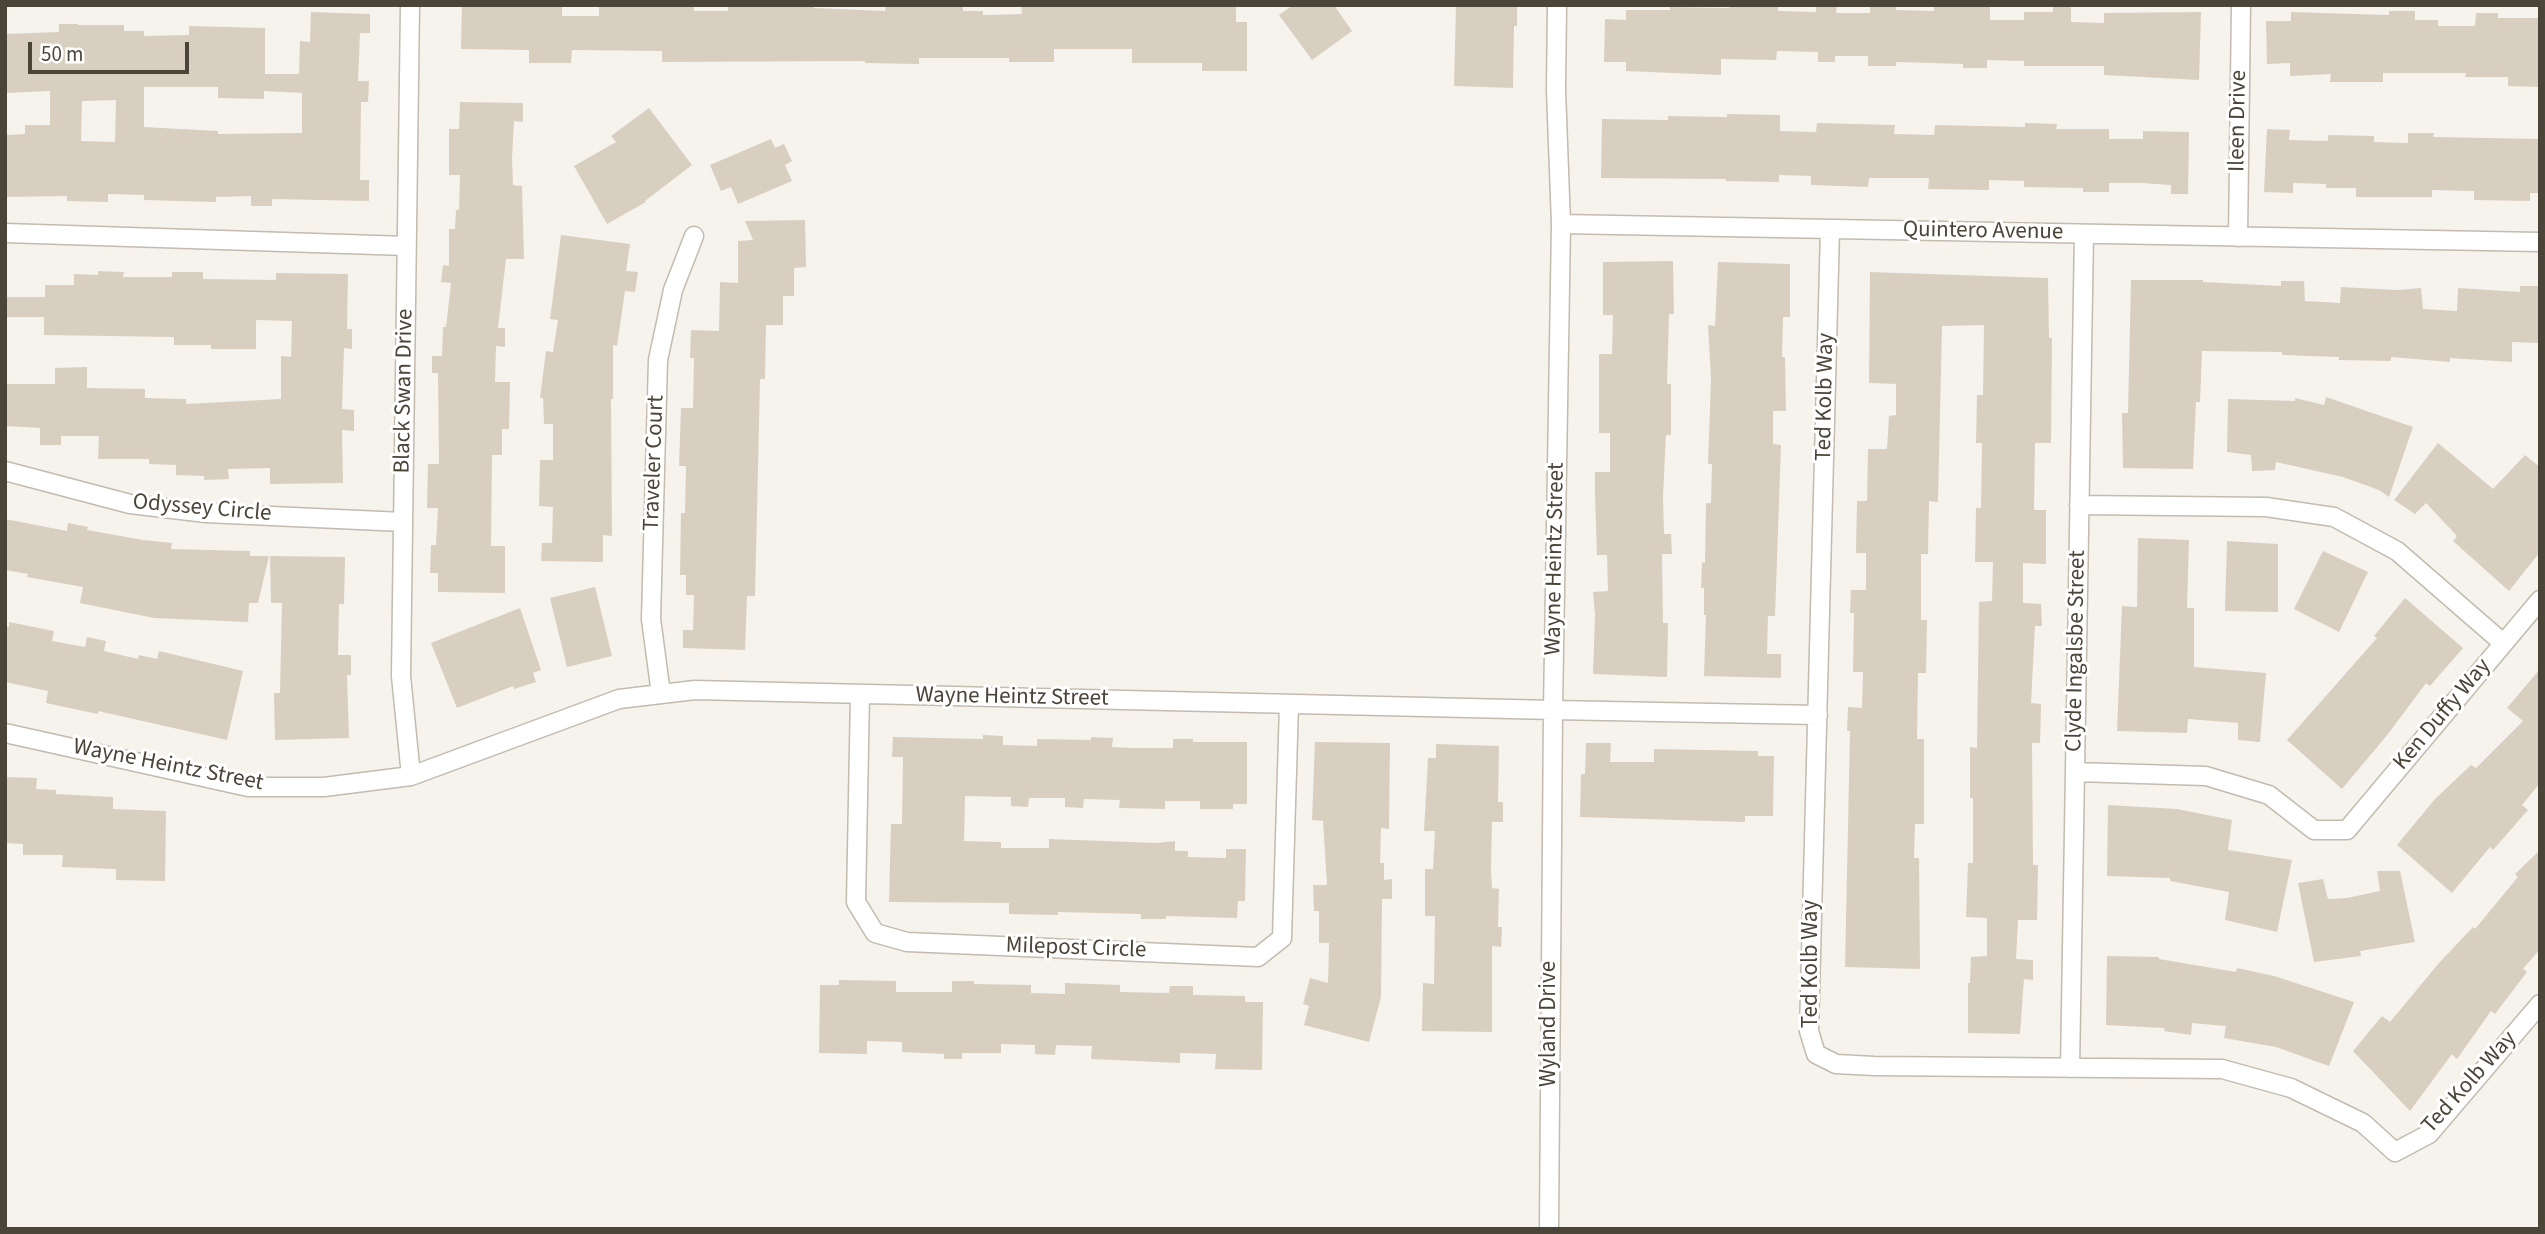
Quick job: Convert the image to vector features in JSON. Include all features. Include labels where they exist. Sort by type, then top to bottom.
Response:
[{"type":"street","name":"Black Swan Drive","points":[[410,5],[401,676],[411,776]]},
{"type":"street","points":[[1557,5],[1556,90],[1561,224]]},
{"type":"street","name":"Ileen Drive","points":[[2238,237],[2241,5]]},
{"type":"street","name":"Quintero Avenue","points":[[1561,224],[2540,243]]},
{"type":"street","name":"Wayne Heintz Street","points":[[5,733],[248,787],[324,787],[411,776],[619,699],[695,690],[1553,710],[1561,224]]},
{"type":"street","name":"Ted Kolb Way","points":[[1830,229],[1809,1031],[1816,1054],[1836,1064],[2222,1069],[2291,1088],[2364,1123],[2395,1152],[2429,1134],[2540,1004]]},
{"type":"street","points":[[5,233],[407,246]]},
{"type":"street","name":"Clyde Ingalsbe Street","points":[[2070,1068],[2084,234]]},
{"type":"street","name":"Traveler Court","points":[[661,694],[651,619],[659,360],[673,290],[694,236]]},
{"type":"street","name":"Odyssey Circle","points":[[5,471],[130,503],[206,513],[403,522]]},
{"type":"street","points":[[2080,505],[2266,507],[2333,517],[2396,551],[2503,643]]},
{"type":"street","name":"Ken Duffy Way","points":[[2075,772],[2206,776],[2269,796],[2314,830],[2347,830],[2540,600]]},
{"type":"street","name":"Milepost Circle","points":[[860,695],[856,902],[875,933],[906,942],[1258,957],[1282,938],[1289,704]]},
{"type":"street","points":[[1553,710],[1818,715]]},
{"type":"street","name":"Wyland Drive","points":[[1549,1229],[1553,710]]},
{"type":"building","points":[[462,5],[562,5],[562,16],[599,16],[599,5],[694,5],[694,11],[728,11],[728,5],[814,5],[814,8],[885,11],[886,5],[963,5],[963,11],[983,11],[983,15],[1022,14],[1021,5],[1236,5],[1236,22],[1247,22],[1247,71],[1202,71],[1202,63],[1132,63],[1132,49],[1054,49],[1054,62],[1009,62],[1009,58],[919,58],[919,64],[865,61],[662,62],[662,51],[572,50],[571,63],[529,63],[529,50],[461,49]]},
{"type":"building","points":[[1293,5],[1334,5],[1352,31],[1312,60],[1279,15]]},
{"type":"building","points":[[1456,5],[1517,6],[1513,88],[1454,86]]},
{"type":"building","points":[[1729,5],[1816,12],[1816,5],[1837,5],[1836,13],[1870,13],[1870,5],[1896,5],[1896,10],[1934,11],[1934,5],[1990,5],[1990,20],[2024,20],[2024,12],[2053,12],[2053,5],[2071,5],[2071,22],[2104,23],[2104,13],[2201,12],[2199,80],[2104,75],[2104,66],[2024,66],[2024,61],[1987,60],[1987,68],[1963,68],[1963,64],[1896,62],[1896,66],[1868,66],[1868,56],[1835,56],[1835,62],[1818,62],[1818,52],[1777,51],[1776,60],[1721,59],[1721,75],[1626,71],[1626,62],[1604,62],[1605,19],[1626,20],[1626,10],[1670,10],[1670,7],[1729,8]]},
{"type":"building","points":[[2389,11],[2415,11],[2415,20],[2438,20],[2438,26],[2475,26],[2476,13],[2498,13],[2498,18],[2540,18],[2540,87],[2508,86],[2508,77],[2465,77],[2466,73],[2383,73],[2383,82],[2330,82],[2331,74],[2290,76],[2290,63],[2267,64],[2266,21],[2291,21],[2291,12],[2389,15]]},
{"type":"building","points":[[311,12],[370,14],[370,33],[360,33],[358,81],[369,81],[368,102],[361,102],[360,180],[369,180],[369,201],[272,199],[272,206],[251,206],[251,196],[216,197],[216,202],[144,200],[144,195],[108,194],[108,202],[67,201],[67,196],[6,197],[5,135],[25,134],[25,125],[50,125],[50,91],[5,93],[5,34],[59,32],[59,24],[124,25],[124,31],[144,31],[144,36],[189,35],[189,26],[265,28],[265,74],[299,74],[300,41],[310,42]],"holes":[[[144,87],[218,87],[218,98],[264,99],[264,91],[302,93],[302,133],[218,134],[218,131],[144,127]],[[116,100],[115,142],[81,141],[82,101]]]},
{"type":"building","points":[[460,102],[523,103],[523,122],[514,121],[512,158],[513,185],[522,186],[524,259],[506,259],[498,328],[505,328],[505,347],[496,346],[495,382],[510,382],[509,429],[502,429],[502,455],[492,455],[491,546],[505,546],[505,593],[438,592],[438,573],[430,573],[431,545],[436,545],[438,508],[427,508],[428,464],[439,464],[438,373],[432,373],[432,356],[442,356],[443,327],[446,327],[451,283],[441,282],[443,265],[449,266],[449,229],[455,229],[456,210],[459,210],[460,175],[449,175],[449,129],[459,129]]},
{"type":"building","points":[[649,108],[692,165],[646,202],[607,224],[574,166],[616,142],[611,136]]},
{"type":"building","points":[[1727,114],[1780,115],[1780,131],[1816,132],[1817,123],[1895,125],[1894,134],[1934,135],[1935,125],[2025,127],[2025,123],[2057,124],[2056,129],[2109,129],[2109,139],[2143,139],[2143,131],[2189,132],[2188,194],[2171,194],[2171,185],[2142,183],[2109,183],[2109,192],[2083,192],[2083,188],[2024,187],[2024,181],[1989,180],[1989,190],[1928,189],[1929,178],[1869,178],[1868,187],[1811,185],[1811,176],[1779,175],[1779,182],[1601,178],[1602,119],[1668,120],[1668,116],[1727,117]]},
{"type":"building","points":[[2267,129],[2290,130],[2289,140],[2328,141],[2328,135],[2374,136],[2374,142],[2408,143],[2408,133],[2434,133],[2433,137],[2540,139],[2540,193],[2530,193],[2530,201],[2474,200],[2474,191],[2432,190],[2432,197],[2356,197],[2356,188],[2326,188],[2326,184],[2293,183],[2293,193],[2264,192]]},
{"type":"building","points":[[771,139],[775,148],[784,144],[792,161],[785,165],[792,181],[738,204],[731,187],[721,191],[710,165]]},
{"type":"building","points":[[805,220],[806,267],[794,268],[794,296],[783,296],[783,325],[766,325],[765,379],[760,379],[755,596],[747,596],[745,650],[683,648],[683,630],[693,630],[694,595],[686,595],[686,575],[680,575],[681,513],[685,513],[686,466],[679,466],[681,408],[693,408],[694,358],[690,358],[691,330],[719,331],[720,282],[738,283],[738,241],[753,240],[745,221]]},
{"type":"building","points":[[561,235],[630,244],[626,271],[638,272],[635,292],[625,291],[617,346],[613,345],[612,536],[603,535],[603,562],[541,561],[542,543],[552,543],[553,507],[539,506],[540,460],[553,460],[553,424],[544,424],[543,398],[540,398],[546,351],[553,352],[558,320],[550,319]]},
{"type":"building","points":[[1673,261],[1674,314],[1669,314],[1667,384],[1671,384],[1671,435],[1666,435],[1663,496],[1664,534],[1671,534],[1672,554],[1662,554],[1663,623],[1668,623],[1667,677],[1593,674],[1593,592],[1608,591],[1607,555],[1597,555],[1595,495],[1595,472],[1610,472],[1610,433],[1599,433],[1599,354],[1612,354],[1613,315],[1603,315],[1603,262]]},
{"type":"building","points":[[1718,262],[1790,264],[1790,317],[1783,317],[1782,357],[1785,357],[1786,411],[1773,411],[1773,444],[1781,445],[1775,616],[1768,616],[1767,654],[1781,654],[1781,678],[1704,676],[1706,615],[1704,588],[1701,588],[1702,562],[1705,563],[1706,503],[1711,503],[1712,464],[1708,464],[1711,379],[1708,325],[1715,326]]},
{"type":"building","points":[[98,271],[124,272],[123,277],[172,277],[172,272],[203,272],[203,279],[276,280],[276,273],[348,274],[347,329],[352,329],[352,349],[344,348],[342,409],[354,410],[354,431],[342,430],[343,483],[270,484],[270,468],[228,469],[229,479],[204,480],[204,476],[176,475],[176,465],[149,464],[149,459],[98,459],[99,436],[61,436],[61,445],[40,445],[40,428],[5,426],[5,384],[55,384],[55,368],[87,367],[87,388],[145,389],[145,398],[186,399],[186,404],[281,399],[281,356],[291,357],[292,321],[256,320],[256,349],[211,349],[211,345],[174,345],[174,337],[44,335],[44,317],[5,317],[5,297],[45,297],[45,285],[74,285],[74,274],[98,275]]},
{"type":"building","points":[[1870,272],[2048,278],[2049,338],[2052,338],[2051,443],[2035,443],[2034,510],[2046,510],[2046,564],[2023,563],[2023,603],[2041,604],[2042,626],[2035,626],[2031,703],[2041,704],[2040,743],[2032,743],[2033,865],[2038,865],[2037,920],[2018,920],[2016,959],[2033,960],[2033,980],[2024,979],[2020,1034],[1968,1033],[1971,957],[1987,956],[1987,918],[1966,917],[1968,863],[1973,863],[1970,747],[1977,748],[1979,602],[1992,601],[1993,562],[1975,562],[1976,508],[1981,508],[1982,443],[1976,443],[1977,395],[1983,395],[1984,325],[1942,326],[1938,502],[1929,501],[1928,554],[1921,554],[1921,620],[1927,620],[1926,673],[1918,673],[1917,739],[1924,739],[1924,824],[1915,824],[1914,858],[1919,858],[1920,969],[1845,967],[1850,731],[1847,731],[1848,707],[1862,708],[1863,672],[1853,672],[1854,613],[1850,613],[1851,590],[1866,590],[1866,553],[1856,553],[1857,501],[1867,501],[1868,449],[1887,449],[1889,416],[1896,415],[1896,384],[1869,383]]},
{"type":"building","points":[[2131,280],[2203,280],[2281,286],[2281,281],[2304,281],[2305,301],[2340,303],[2341,287],[2397,290],[2421,288],[2423,309],[2457,311],[2458,288],[2520,292],[2520,286],[2540,286],[2540,343],[2512,342],[2512,362],[2450,358],[2450,362],[2391,357],[2391,361],[2339,360],[2339,357],[2282,355],[2282,352],[2202,351],[2200,402],[2196,402],[2193,469],[2123,468],[2122,413],[2128,413]]},
{"type":"building","points":[[2326,397],[2413,427],[2389,497],[2379,490],[2343,477],[2276,462],[2275,470],[2252,471],[2251,455],[2227,452],[2228,399],[2295,401],[2295,398],[2324,405]]},
{"type":"building","points":[[2438,443],[2493,489],[2525,455],[2540,467],[2540,552],[2509,591],[2453,541],[2457,536],[2426,503],[2415,514],[2394,500]]},
{"type":"building","points":[[5,519],[67,531],[68,523],[88,527],[87,530],[172,543],[171,549],[250,551],[250,556],[269,556],[258,603],[249,603],[248,622],[154,618],[80,603],[83,587],[27,577],[28,574],[5,570]]},
{"type":"building","points":[[2138,538],[2189,540],[2187,608],[2194,608],[2194,667],[2266,673],[2260,742],[2238,740],[2238,723],[2188,719],[2187,733],[2117,731],[2122,606],[2137,607]]},
{"type":"building","points":[[2227,541],[2278,544],[2278,612],[2225,611]]},
{"type":"building","points":[[2323,551],[2368,572],[2339,632],[2294,609]]},
{"type":"building","points":[[270,556],[345,557],[344,604],[339,604],[338,655],[351,655],[351,675],[347,675],[349,738],[275,740],[274,693],[280,693],[282,603],[271,603]]},
{"type":"building","points":[[595,587],[612,656],[567,667],[550,598]]},
{"type":"building","points":[[2405,598],[2463,648],[2430,686],[2426,683],[2342,789],[2287,740],[2377,638],[2374,636]]},
{"type":"building","points":[[520,608],[541,670],[533,673],[536,682],[514,689],[513,686],[457,708],[431,643]]},
{"type":"building","points":[[9,622],[54,631],[52,641],[85,647],[87,637],[106,641],[104,651],[138,659],[139,655],[157,659],[159,651],[243,671],[227,740],[98,711],[98,714],[46,703],[48,691],[5,682],[5,627],[9,627]]},
{"type":"building","points":[[2540,669],[2540,783],[2522,805],[2528,810],[2493,850],[2490,847],[2452,893],[2397,845],[2435,799],[2471,765],[2476,768],[2523,721],[2507,708]]},
{"type":"building","points":[[983,735],[1003,736],[1003,745],[1037,746],[1037,739],[1091,740],[1091,737],[1113,738],[1112,747],[1133,748],[1173,748],[1173,739],[1193,739],[1193,742],[1247,742],[1247,804],[1233,804],[1233,809],[1200,809],[1200,801],[1165,801],[1165,809],[1119,808],[1120,800],[1084,799],[1083,808],[1065,807],[1065,798],[1029,798],[1028,807],[1011,806],[1011,797],[965,796],[964,841],[1001,842],[1001,848],[1049,848],[1049,839],[1157,843],[1175,841],[1175,851],[1188,851],[1188,857],[1226,858],[1226,849],[1246,849],[1245,901],[1238,901],[1237,918],[1166,916],[1166,919],[1141,919],[1141,914],[1058,912],[1058,915],[1009,914],[1009,903],[889,902],[891,824],[902,824],[903,757],[892,757],[893,737],[983,739]]},
{"type":"building","points":[[1315,742],[1390,743],[1389,829],[1381,828],[1380,863],[1384,863],[1384,880],[1392,879],[1392,899],[1382,899],[1381,997],[1369,1042],[1304,1025],[1309,1006],[1303,1004],[1310,978],[1328,983],[1329,943],[1319,943],[1319,911],[1314,911],[1313,885],[1327,885],[1323,821],[1312,820]]},
{"type":"building","points":[[1586,743],[1611,743],[1610,762],[1654,762],[1654,749],[1758,751],[1758,756],[1774,756],[1773,816],[1745,816],[1745,822],[1580,817],[1581,774],[1585,774]]},
{"type":"building","points":[[1436,744],[1499,746],[1498,802],[1503,802],[1503,822],[1492,822],[1491,870],[1492,888],[1499,889],[1498,927],[1502,927],[1501,947],[1492,946],[1492,1032],[1422,1031],[1423,983],[1434,984],[1435,916],[1425,916],[1425,869],[1433,869],[1435,831],[1424,831],[1428,758],[1436,758]]},
{"type":"building","points":[[5,777],[37,778],[36,789],[56,790],[56,794],[113,797],[113,809],[166,811],[165,881],[116,880],[116,869],[62,867],[63,855],[23,855],[23,844],[5,843]]},
{"type":"building","points":[[2108,805],[2177,809],[2232,820],[2228,850],[2292,860],[2277,932],[2225,920],[2229,892],[2170,881],[2170,878],[2107,876]]},
{"type":"building","points":[[2540,850],[2540,949],[2523,969],[2527,972],[2495,1014],[2491,1011],[2457,1059],[2452,1054],[2410,1111],[2353,1051],[2382,1016],[2390,1022],[2439,963],[2473,927],[2475,929],[2518,877],[2515,874]]},
{"type":"building","points":[[2377,871],[2400,871],[2415,942],[2360,951],[2361,956],[2314,962],[2298,883],[2323,879],[2328,899],[2347,898],[2380,891]]},
{"type":"building","points":[[2107,956],[2159,957],[2236,972],[2237,968],[2274,976],[2354,1002],[2329,1066],[2276,1047],[2224,1038],[2226,1026],[2192,1023],[2191,1035],[2164,1031],[2165,1028],[2106,1025]]},
{"type":"building","points":[[839,980],[896,981],[896,992],[952,992],[952,981],[974,981],[974,984],[1031,985],[1031,993],[1065,994],[1065,983],[1120,985],[1120,992],[1169,993],[1170,986],[1193,986],[1193,995],[1245,996],[1245,1002],[1263,1002],[1262,1070],[1215,1069],[1216,1054],[1180,1053],[1180,1063],[1091,1059],[1092,1046],[1056,1045],[1055,1055],[1035,1054],[1035,1045],[1001,1044],[1001,1053],[962,1053],[962,1059],[944,1059],[944,1054],[902,1052],[902,1042],[867,1041],[867,1054],[819,1053],[820,985],[839,985]]}]
